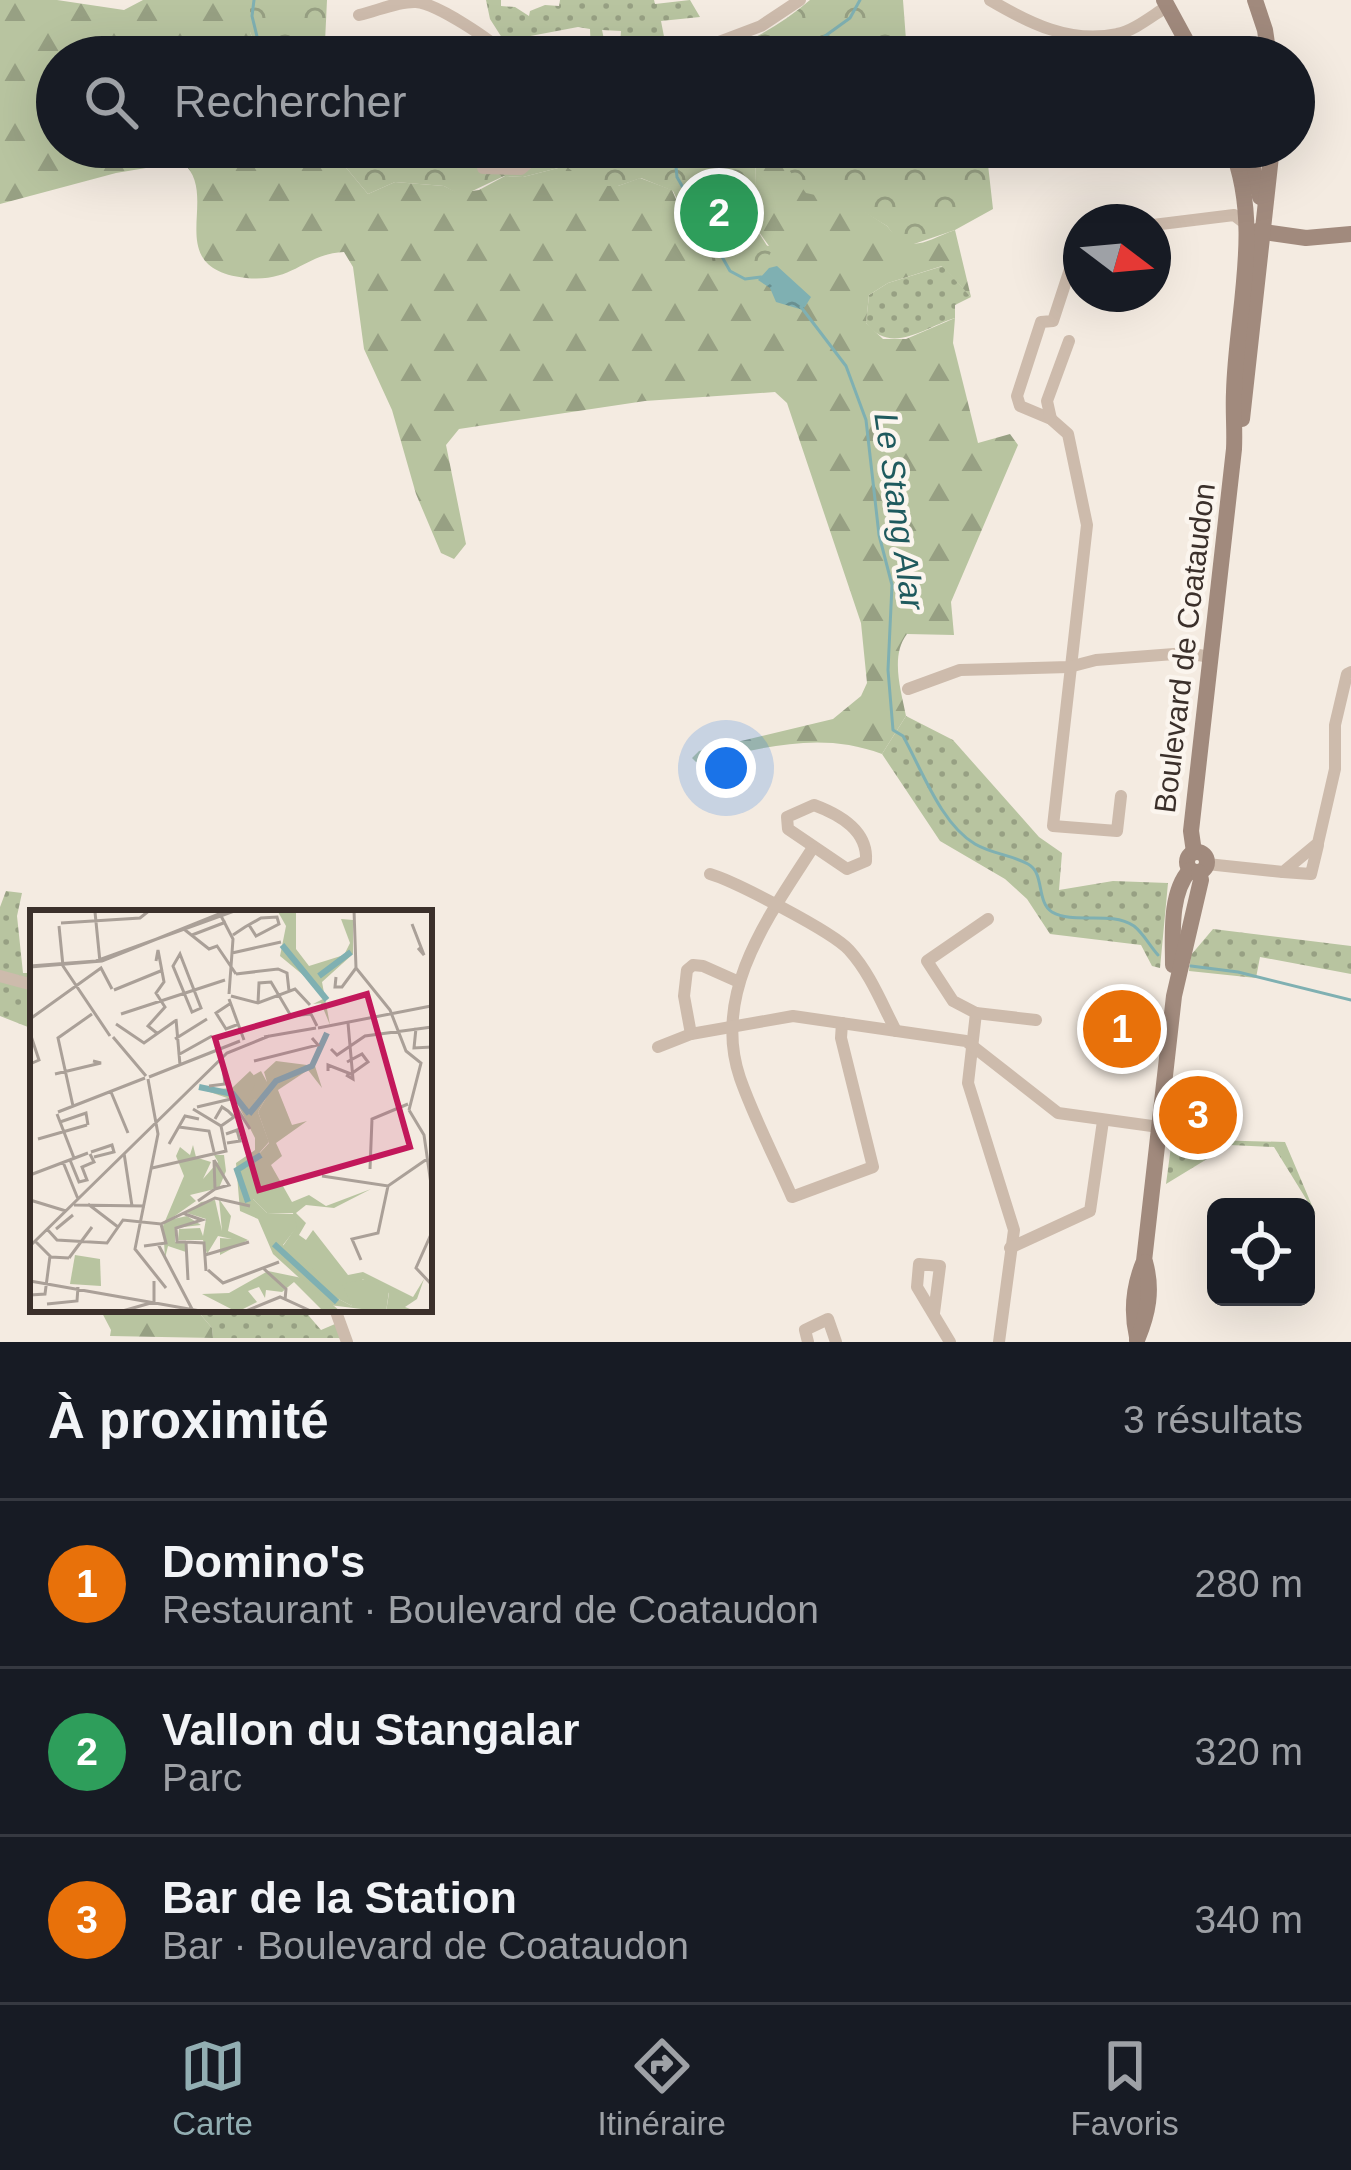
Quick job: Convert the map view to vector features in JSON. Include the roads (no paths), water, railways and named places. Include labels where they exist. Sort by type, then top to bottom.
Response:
[{"type":"main road","points":[[1255,0],[1258,36]]},
{"type":"main road","points":[[1255,0],[1266,36]]},
{"type":"main road","points":[[1166,3],[1184,36]]},
{"type":"main road","name":"Boulevard de Coataudon","points":[[1137,1339],[1133,1320],[1136,1288],[1144,1261],[1174,996],[1173,926],[1184,877],[1198,865],[1191,831],[1234,449],[1247,225],[1240,168]]},
{"type":"main road","points":[[1246,168],[1263,210]]},
{"type":"main road","points":[[1263,210],[1269,168]]},
{"type":"main road","name":"Boulevard de Coataudon","points":[[1234,449],[1247,395],[1263,210]]},
{"type":"main road","points":[[1247,225],[1264,236],[1351,234]]},
{"type":"street","points":[[735,36],[761,26],[800,0]]},
{"type":"street","points":[[990,0],[1052,32],[1078,36],[1120,34],[1166,3]]},
{"type":"street","points":[[359,15],[418,2],[480,36]]},
{"type":"street","points":[[483,168],[521,168]]},
{"type":"street","points":[[1171,223],[1234,215],[1247,225]]},
{"type":"street","points":[[1063,289],[1052,321],[1041,322],[1018,396],[1020,406],[1051,419],[1067,434],[1087,525],[1053,826],[1117,831],[1121,796]]},
{"type":"street","points":[[1051,419],[1047,401],[1069,341]]},
{"type":"street","points":[[908,689],[960,670],[1069,667],[1186,653],[1210,657]]},
{"type":"street","points":[[1198,865],[1283,872],[1318,843],[1335,769],[1335,725],[1351,672]]},
{"type":"street","points":[[814,805],[862,835],[866,861],[847,868],[812,849],[788,830],[787,817],[814,805]]},
{"type":"street","points":[[812,849],[754,944],[739,982],[734,1025],[739,1074],[792,1197],[873,1167],[842,1023]]},
{"type":"street","points":[[710,874],[754,891],[846,946],[896,1031]]},
{"type":"street","points":[[988,919],[927,961],[953,1000],[976,1013],[1036,1020]]},
{"type":"street","points":[[691,1034],[684,996],[687,970],[703,965],[739,982]]},
{"type":"street","points":[[0,976],[30,984]]},
{"type":"street","points":[[976,1013],[968,1083],[1013,1230],[999,1342]]},
{"type":"street","points":[[658,1047],[691,1034],[793,1016],[966,1041],[1058,1113],[1160,1126]]},
{"type":"street","points":[[1010,1248],[1090,1211],[1103,1121]]},
{"type":"street","points":[[336,1312],[347,1342]]},
{"type":"street","points":[[934,1313],[950,1342]]},
{"type":"street","points":[[808,1342],[805,1330],[828,1319],[836,1342]]},
{"type":"water","points":[[777,266],[811,297],[803,310],[776,302],[770,288],[758,280]]},
{"type":"waterway","name":"Le Stang Alar","points":[[254,0],[257,36]]},
{"type":"waterway","points":[[825,36],[850,18],[860,0]]},
{"type":"waterway","name":"Le Stang Alar","points":[[676,168],[730,271],[745,279],[761,277]]},
{"type":"waterway","name":"Le Stang Alar","points":[[801,307],[846,366],[866,420],[879,535],[892,585],[888,670],[893,730],[903,736],[952,823],[975,844],[1033,868],[1052,912],[1124,921],[1158,955]]},
{"type":"waterway","name":"Le Stang Alar","points":[[1191,966],[1238,972],[1351,1000]]},
{"type":"place","name":"Vallon du Stangalar","points":[[719,213]]},
{"type":"place","name":"Domino's","points":[[1122,1029]]},
{"type":"place","name":"Bar de la Station","points":[[1198,1115]]}]
